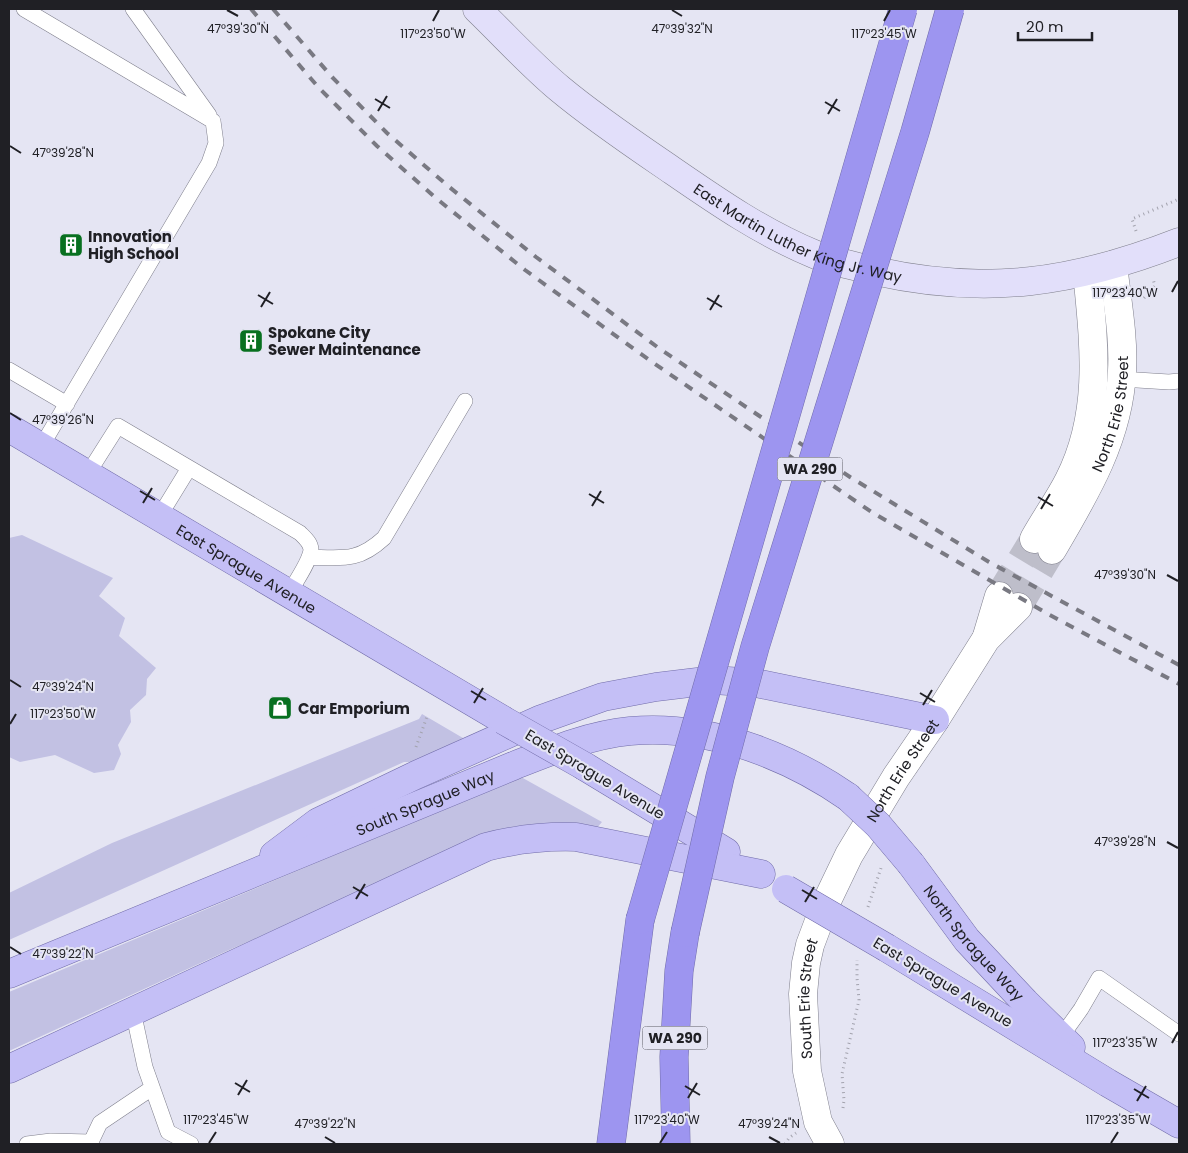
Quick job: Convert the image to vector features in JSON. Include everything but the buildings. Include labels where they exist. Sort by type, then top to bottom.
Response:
[{"type":"highway","name":"WA 290","points":[[624,1049],[640,920],[903,9]]},
{"type":"highway","name":"WA 290","points":[[676,1144],[674,1057],[679,971],[685,933],[720,777],[755,647],[915,132],[950,9]]},
{"type":"highway","points":[[610,1144],[624,1049]]},
{"type":"highway","points":[[624,1049],[630,1144]]},
{"type":"main road","name":"East Sprague Avenue","points":[[9,428],[502,720],[584,766],[1179,1124]]},
{"type":"main road","points":[[238,881],[318,822],[416,775],[530,724],[603,697],[656,687],[714,680],[756,683],[935,720]]},
{"type":"main road","name":"South Sprague Way","points":[[9,974],[566,745],[600,736],[630,731],[682,732],[743,745],[768,753],[795,765],[824,780],[848,797]]},
{"type":"main road","name":"North Sprague Way","points":[[848,797],[878,825],[911,864],[967,940],[1025,1002],[1108,1083]]},
{"type":"main road","points":[[9,1069],[486,847],[515,840],[547,836],[576,837],[761,874]]},
{"type":"street","name":"East Martin Luther King Jr. Way","points":[[477,9],[560,88],[624,137],[719,203],[779,238],[816,255],[848,265],[888,274],[952,283],[994,284],[1030,282],[1088,272],[1179,242]]},
{"type":"street","name":"North Erie Street","points":[[1088,272],[1095,371],[1089,424],[1081,452],[1043,544],[1083,498],[1108,444],[1117,414],[1122,351],[1114,265]]},
{"type":"street","name":"North Erie Street","points":[[825,905],[849,855],[896,777],[986,640],[1008,601]]},
{"type":"street","name":"South Erie Street","points":[[824,1133],[807,1070],[803,994],[808,954],[825,905]]},
{"type":"lane","points":[[24,9],[213,121]]},
{"type":"lane","points":[[41,447],[209,163],[216,143],[213,121],[132,9]]},
{"type":"lane","points":[[9,370],[67,404]]},
{"type":"lane","points":[[1121,379],[1179,381]]},
{"type":"lane","points":[[309,557],[339,558],[358,556],[372,549],[384,538],[466,401]]},
{"type":"lane","points":[[87,475],[118,426],[300,533],[307,540],[311,548],[309,557],[289,594]]},
{"type":"lane","points":[[159,517],[189,468]]},
{"type":"lane","points":[[1061,1037],[1081,1009],[1099,978],[1179,1034]]},
{"type":"lane","points":[[133,1011],[145,1067],[168,1132],[190,1144]]},
{"type":"lane","points":[[27,1144],[51,1141],[90,1143],[100,1124],[152,1088]]},
{"type":"path","points":[[1132,219],[1179,199]]},
{"type":"path","points":[[412,755],[428,714]]},
{"type":"path","points":[[785,1144],[792,1135]]},
{"type":"shaded area","points":[[22,535],[113,578],[99,596],[125,618],[119,636],[156,668],[147,679],[146,695],[130,710],[131,722],[118,745],[121,754],[114,770],[94,773],[55,755],[20,762],[9,757],[9,538]]},
{"type":"shaded area","points":[[422,714],[463,738],[414,762],[404,762],[9,940],[9,893],[112,843],[419,719]]},
{"type":"shaded area","points":[[521,777],[602,822],[596,829],[555,824],[516,826],[474,837],[420,866],[229,950],[9,1051],[9,992]]},
{"type":"tunnel","points":[[999,596],[1034,539]]},
{"type":"tunnel","points":[[1018,607],[1052,550]]},
{"type":"railway","points":[[251,9],[319,88],[377,146],[437,199],[525,270],[652,362],[873,513],[1048,614],[1179,684]]},
{"type":"railway","points":[[273,9],[332,77],[387,133],[448,186],[536,257],[660,349],[850,477],[989,562],[1179,665]]},
{"type":"place","name":"Innovation High School","points":[[71,245]]},
{"type":"place","name":"Spokane City Sewer Maintenance","points":[[251,341]]},
{"type":"place","name":"Car Emporium","points":[[280,708]]}]
